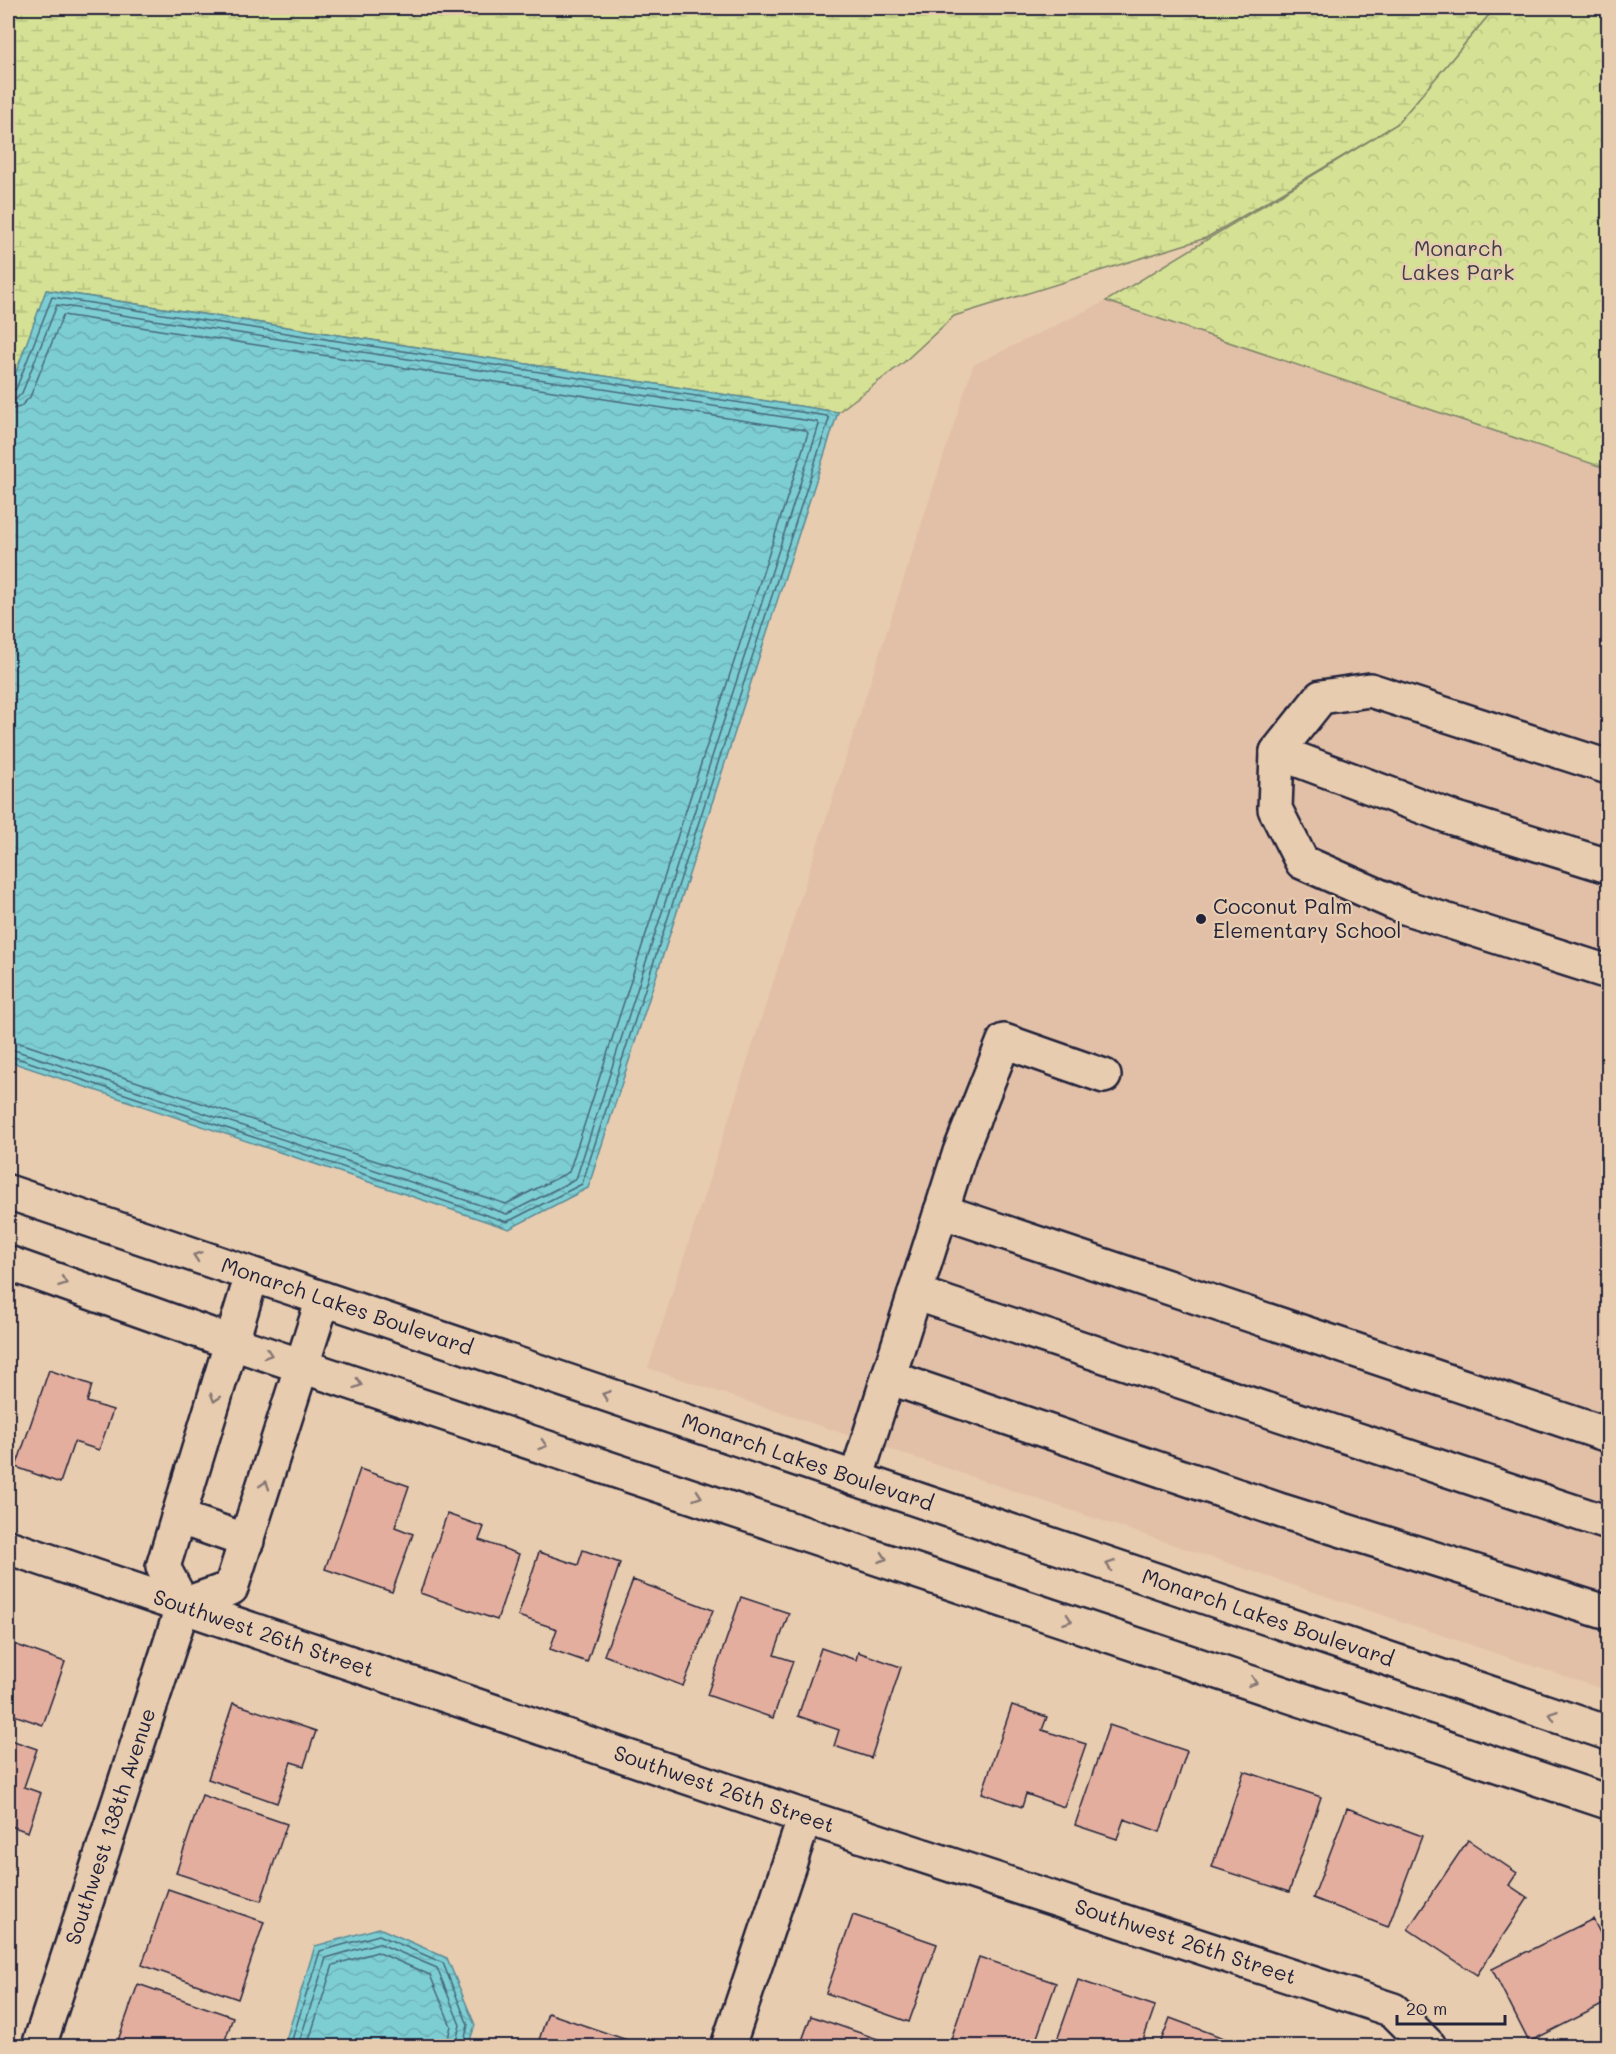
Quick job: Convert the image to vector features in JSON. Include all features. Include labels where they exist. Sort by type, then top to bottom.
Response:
[{"type":"street","points":[[1608,767],[1370,690],[1321,697],[1277,752],[1275,809],[1302,862],[1404,907],[1608,972]]},
{"type":"street","points":[[1277,752],[1453,818],[1608,866]]},
{"type":"street","points":[[856,1479],[960,1152],[1004,1041],[1104,1076]]},
{"type":"street","name":"Monarch Lakes Boulevard","points":[[8,1192],[1608,1733]]},
{"type":"street","points":[[941,1211],[1608,1435]]},
{"type":"street","points":[[8,1263],[233,1343],[1608,1802]]},
{"type":"street","points":[[252,1275],[164,1567],[183,1605],[231,1588],[323,1299]]},
{"type":"street","points":[[915,1293],[1608,1523]]},
{"type":"street","points":[[888,1377],[1282,1511],[1608,1612]]},
{"type":"street","points":[[178,1517],[247,1541]]},
{"type":"street","name":"Southwest 26th Street","points":[[8,1547],[805,1817],[1393,2010],[1429,2046]]},
{"type":"street","name":"Southwest 138th Avenue","points":[[39,2046],[183,1605]]},
{"type":"street","points":[[728,2046],[805,1817]]},
{"type":"shaded area","name":"Coconut Palm Elementary School","points":[[1106,301],[1608,469],[1608,1691],[648,1368],[973,365]]},
{"type":"green space","points":[[8,8],[1495,8],[1397,124],[1206,238],[954,316],[903,363],[838,412],[47,290],[8,394]]},
{"type":"green space","name":"Monarch Lakes Park","points":[[1495,8],[1608,8],[1608,469],[1106,301],[1397,124]]},
{"type":"water","points":[[46,290],[838,412],[588,1188],[509,1229],[8,1061],[8,394]]},
{"type":"water","points":[[379,1928],[447,1958],[475,2025],[468,2046],[284,2046],[315,1946]]},
{"type":"building","points":[[49,1370],[92,1385],[87,1402],[113,1410],[99,1450],[74,1442],[60,1483],[16,1467]]},
{"type":"building","points":[[360,1469],[409,1486],[395,1527],[413,1534],[392,1592],[325,1569]]},
{"type":"building","points":[[447,1514],[484,1527],[479,1540],[519,1554],[497,1620],[420,1593]]},
{"type":"building","points":[[583,1550],[620,1563],[587,1662],[550,1649],[557,1629],[518,1616],[539,1552],[578,1565]]},
{"type":"building","points":[[633,1580],[713,1610],[683,1686],[604,1655]]},
{"type":"building","points":[[741,1597],[789,1613],[774,1655],[793,1661],[773,1718],[707,1695]]},
{"type":"building","points":[[8,1642],[65,1662],[43,1725],[8,1713]]},
{"type":"building","points":[[821,1648],[856,1660],[858,1652],[901,1667],[871,1758],[834,1746],[839,1730],[798,1716]]},
{"type":"building","points":[[233,1703],[316,1731],[304,1766],[291,1762],[277,1803],[208,1779]]},
{"type":"building","points":[[1012,1705],[1047,1717],[1042,1730],[1086,1744],[1064,1807],[1026,1794],[1022,1807],[982,1793]]},
{"type":"building","points":[[1109,1725],[1187,1751],[1160,1832],[1124,1819],[1117,1839],[1075,1825]]},
{"type":"building","points":[[8,1739],[37,1749],[24,1787],[41,1793],[28,1832],[8,1825]]},
{"type":"building","points":[[1244,1771],[1321,1797],[1289,1892],[1212,1867]]},
{"type":"building","points":[[202,1795],[287,1824],[261,1901],[176,1873]]},
{"type":"building","points":[[1347,1808],[1422,1836],[1388,1927],[1313,1898]]},
{"type":"building","points":[[1468,1840],[1517,1873],[1509,1885],[1528,1898],[1477,1975],[1408,1929]]},
{"type":"building","points":[[168,1889],[264,1922],[238,1999],[142,1965]]},
{"type":"building","points":[[853,1915],[937,1944],[909,2022],[826,1993]]},
{"type":"building","points":[[1593,1919],[1608,1949],[1608,2002],[1529,2042],[1492,1969]]},
{"type":"building","points":[[979,1957],[1056,1983],[1034,2046],[973,2046],[951,2039]]},
{"type":"building","points":[[1078,1980],[1155,2006],[1141,2046],[1055,2046]]},
{"type":"building","points":[[138,1984],[233,2017],[223,2046],[116,2046]]},
{"type":"building","points":[[548,2013],[642,2045],[642,2046],[537,2046]]},
{"type":"building","points":[[811,2016],[898,2046],[800,2046]]},
{"type":"building","points":[[1170,2018],[1245,2046],[1159,2046]]},
{"type":"place","name":"Coconut Palm Elementary School","points":[[1201,919]]}]
